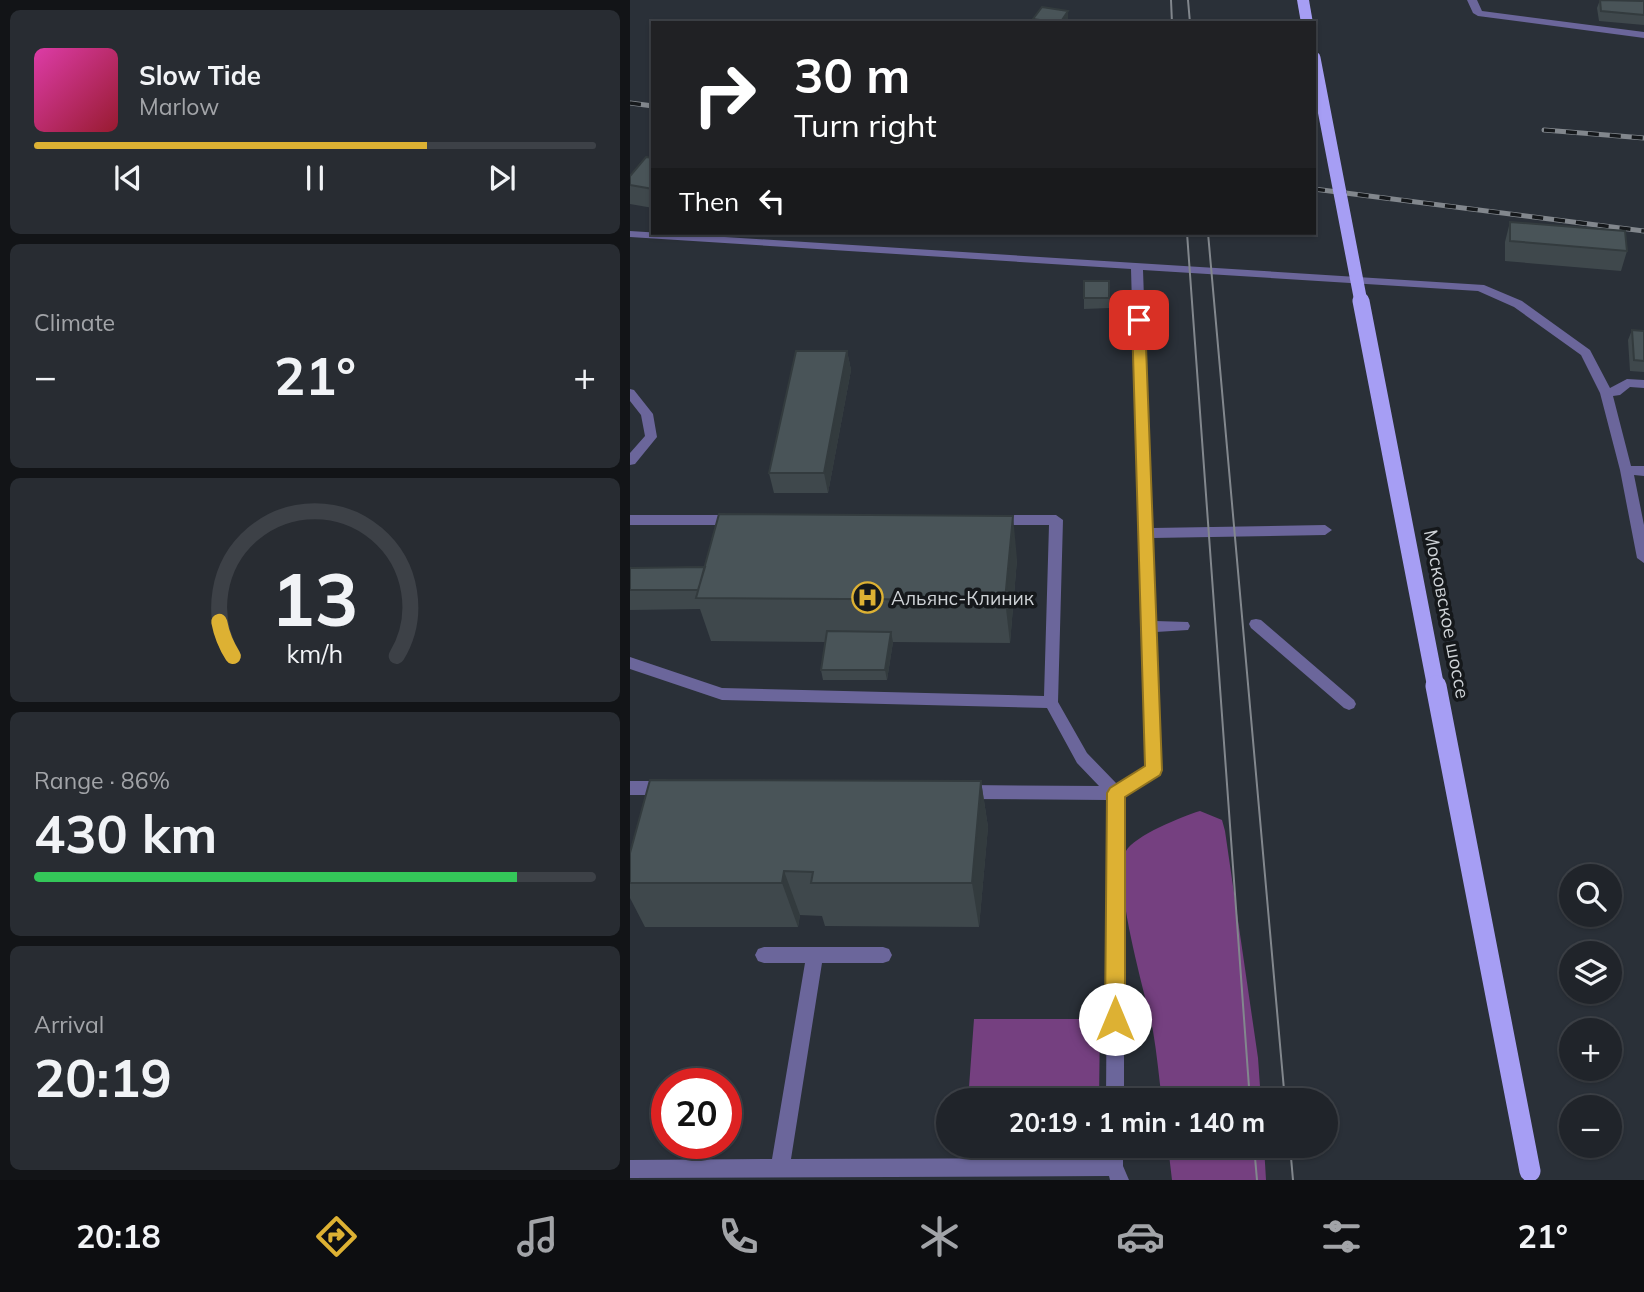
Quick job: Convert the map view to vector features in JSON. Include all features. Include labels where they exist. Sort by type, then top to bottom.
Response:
[{"type":"main road","points":[[1303,0],[1307,21]]},
{"type":"main road","name":"Московское шоссе","points":[[1316,68],[1530,1176]]},
{"type":"lane","points":[[1472,0],[1478,13],[1644,36]]},
{"type":"lane","points":[[630,234],[1480,288],[1517,304],[1586,352],[1606,393],[1626,470],[1644,558]]},
{"type":"lane","points":[[943,791],[1116,793],[1153,770],[1137,267]]},
{"type":"lane","points":[[1606,393],[1616,392],[1627,383],[1644,384]]},
{"type":"lane","points":[[630,393],[647,414],[652,437],[630,461]]},
{"type":"lane","points":[[1626,470],[1644,471]]},
{"type":"lane","points":[[630,520],[754,520]]},
{"type":"lane","points":[[973,520],[1056,520],[1051,702],[1082,758],[1116,793],[1115,1088]]},
{"type":"lane","points":[[1146,533],[1325,530]]},
{"type":"lane","points":[[1256,624],[1349,704]]},
{"type":"lane","points":[[1149,627],[1183,626]]},
{"type":"lane","points":[[630,663],[722,694],[1051,702]]},
{"type":"lane","points":[[630,788],[684,788]]},
{"type":"lane","points":[[764,955],[883,955]]},
{"type":"lane","points":[[780,1170],[815,955]]},
{"type":"lane","points":[[630,1169],[1117,1173]]},
{"type":"shaded area","points":[[1200,811],[1222,820],[1258,1058],[1260,1088],[1160,1088],[1153,1031],[1126,912],[1123,866],[1126,851],[1131,845],[1171,822]]},
{"type":"shaded area","points":[[974,1019],[1100,1019],[1099,1088],[969,1088]]},
{"type":"shaded area","points":[[1169,1158],[1265,1158],[1266,1180],[1172,1180]]},
{"type":"building","points":[[1600,0],[1644,0],[1644,15],[1601,11]]},
{"type":"building","points":[[1042,7],[1068,11],[1061,21],[1033,19]]},
{"type":"building","points":[[646,157],[651,158],[651,189],[630,185],[630,176]]},
{"type":"building","points":[[1510,222],[1625,231],[1627,251],[1510,241]]},
{"type":"building","points":[[1084,281],[1109,281],[1109,298],[1084,298]]},
{"type":"building","points":[[1632,330],[1644,331],[1644,361],[1634,360]]},
{"type":"building","points":[[796,351],[847,351],[824,473],[769,473]]},
{"type":"building","points":[[719,514],[1013,516],[1005,600],[696,598]]},
{"type":"building","points":[[705,567],[698,590],[630,590],[630,568]]},
{"type":"building","points":[[827,631],[891,632],[885,670],[821,670]]},
{"type":"building","points":[[650,780],[981,781],[972,883],[811,883],[813,872],[784,871],[782,883],[630,883],[630,853]]},
{"type":"tram line","points":[[1171,0],[1172,21]]},
{"type":"tram line","points":[[1188,0],[1190,21]]},
{"type":"tram line","points":[[1187,235],[1249,1088]]},
{"type":"tram line","points":[[1208,235],[1284,1088]]},
{"type":"tram line","points":[[1255,1158],[1257,1180]]},
{"type":"tram line","points":[[1291,1158],[1293,1180]]},
{"type":"railway","points":[[630,103],[651,106]]},
{"type":"railway","points":[[1544,130],[1644,138]]},
{"type":"railway","points":[[1316,189],[1644,231]]},
{"type":"place","name":"Альянс-Клиник","points":[[868,598]]},
{"type":"route","points":[[1115,1019],[1116,793],[1153,770],[1139,320]]}]
